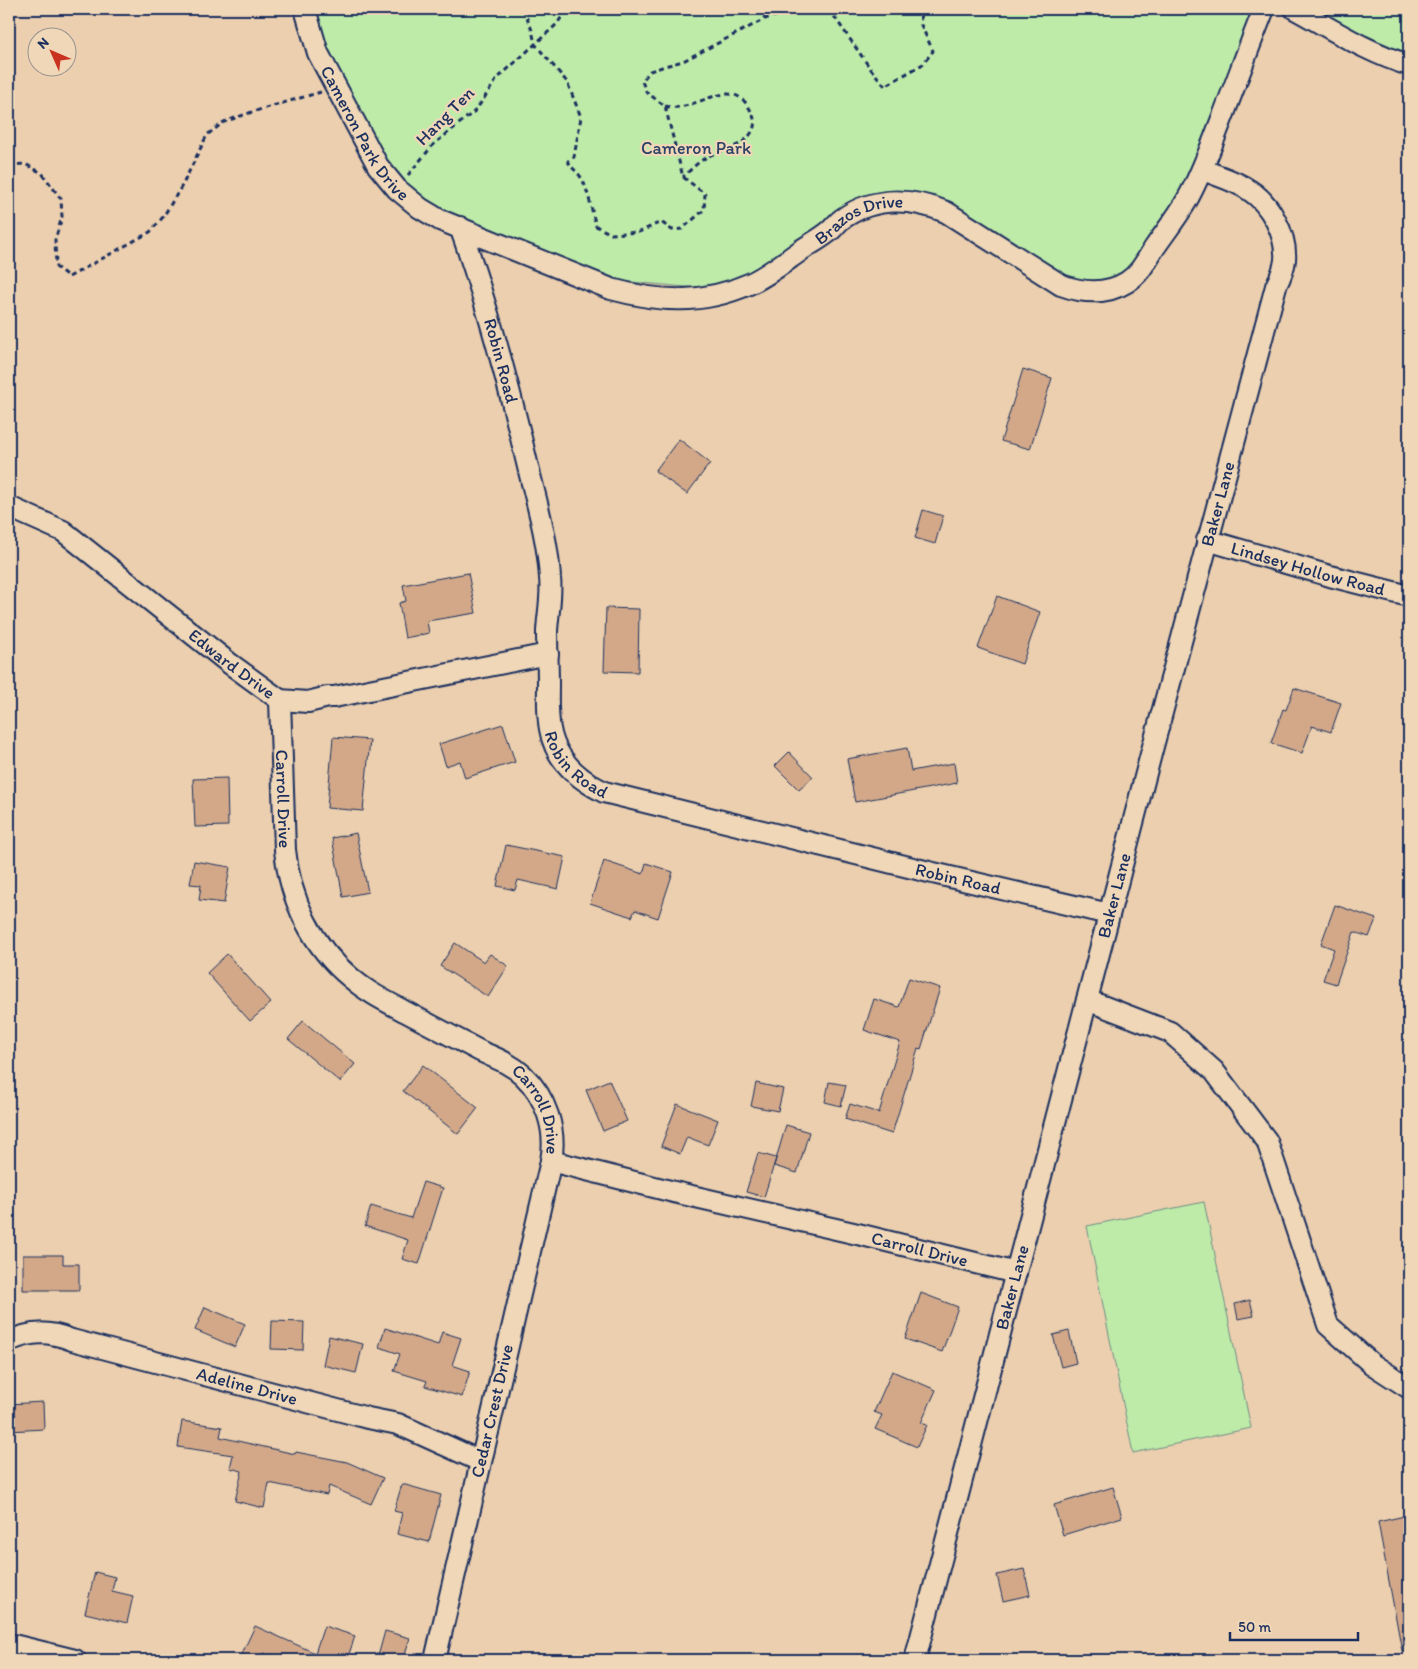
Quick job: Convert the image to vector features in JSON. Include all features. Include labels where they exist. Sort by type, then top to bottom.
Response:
[{"type":"street","name":"Cameron Park Drive","points":[[305,9],[318,53],[378,166],[397,188],[420,208],[440,220],[460,227]]},
{"type":"street","points":[[1203,170],[1264,9]]},
{"type":"street","points":[[1295,9],[1354,42],[1382,55],[1409,64]]},
{"type":"street","name":"Brazos Drive","points":[[460,227],[611,289],[659,299],[701,298],[730,291],[762,277],[862,207],[882,202],[906,201],[931,206],[946,212],[1061,285],[1078,291],[1102,292],[1126,283],[1138,274],[1187,201],[1203,170]]},
{"type":"street","name":"Baker Lane","points":[[916,1660],[1207,540],[1273,295],[1285,262],[1282,236],[1261,200],[1249,189],[1203,170]]},
{"type":"street","name":"Robin Road","points":[[460,227],[477,274],[514,408],[547,548],[551,579],[547,630],[548,713],[550,729],[555,746],[563,760],[576,775],[604,792],[933,873],[1110,914]]},
{"type":"street","name":"Edward Drive","points":[[9,507],[63,531],[229,663],[280,700],[308,702],[548,654]]},
{"type":"street","name":"Lindsey Hollow Road","points":[[1207,540],[1330,576],[1409,596]]},
{"type":"street","name":"Carroll Drive","points":[[280,700],[287,869],[295,898],[316,941],[332,961],[372,994],[508,1064],[523,1075],[537,1092],[545,1107],[552,1128],[554,1150],[551,1161],[1016,1273]]},
{"type":"street","points":[[1087,1000],[1170,1032],[1214,1071],[1267,1141],[1328,1325],[1372,1364],[1409,1388]]},
{"type":"street","name":"Cedar Crest Drive","points":[[434,1660],[551,1161]]},
{"type":"street","name":"Adeline Drive","points":[[9,1341],[23,1335],[42,1333],[59,1335],[81,1343],[368,1418],[398,1424],[480,1461]]},
{"type":"street","points":[[9,1644],[75,1660]]},
{"type":"path","points":[[523,9],[532,30],[535,44],[568,82],[581,117],[574,157],[568,161],[572,170],[580,176],[588,196],[596,226],[611,234],[639,232],[661,222],[672,230],[682,229],[704,210],[705,194],[683,177],[665,106]]},
{"type":"path","name":"Hang Ten","points":[[397,188],[433,145],[476,110],[496,79],[557,24],[567,9]]},
{"type":"path","points":[[759,9],[765,19]]},
{"type":"path","points":[[683,177],[708,156],[734,147],[746,140],[754,129],[754,118],[748,106],[741,98],[730,93],[716,95],[687,106],[672,108],[665,106],[646,92],[642,81],[650,71],[683,61],[765,19],[799,9]]},
{"type":"path","points":[[829,9],[870,68],[885,86],[923,64],[933,50],[922,25],[920,9]]},
{"type":"path","points":[[9,165],[25,164],[42,173],[61,199],[62,217],[56,240],[56,267],[69,278],[150,232],[163,218],[183,184],[206,134],[224,122],[243,115],[336,87]]},
{"type":"green space","name":"Cameron Park","points":[[305,9],[1264,9],[1203,170],[1126,283],[1061,285],[982,235],[898,201],[830,230],[730,291],[588,278],[440,220],[365,143]]},
{"type":"green space","points":[[1296,9],[1409,9],[1409,64]]},
{"type":"green space","points":[[1204,1202],[1251,1428],[1133,1453],[1087,1226]]},
{"type":"building","points":[[1023,369],[1052,378],[1030,449],[1001,441]]},
{"type":"building","points":[[679,439],[710,463],[687,494],[655,471]]},
{"type":"building","points":[[923,510],[943,516],[935,544],[915,538]]},
{"type":"building","points":[[468,573],[476,613],[427,621],[429,633],[405,638],[399,603],[406,601],[403,585]]},
{"type":"building","points":[[997,596],[1040,612],[1022,664],[978,648]]},
{"type":"building","points":[[606,608],[639,609],[638,672],[604,671]]},
{"type":"building","points":[[1294,688],[1341,703],[1331,732],[1312,726],[1302,753],[1271,743],[1283,709],[1286,710]]},
{"type":"building","points":[[503,724],[515,762],[465,778],[460,761],[446,766],[439,744]]},
{"type":"building","points":[[333,737],[370,740],[363,811],[327,808]]},
{"type":"building","points":[[907,748],[911,771],[954,763],[957,783],[855,802],[847,759]]},
{"type":"building","points":[[789,752],[813,777],[799,790],[775,766]]},
{"type":"building","points":[[227,778],[228,826],[195,827],[193,779]]},
{"type":"building","points":[[356,833],[368,892],[343,897],[332,838]]},
{"type":"building","points":[[506,845],[565,857],[558,889],[518,880],[515,890],[497,886]]},
{"type":"building","points":[[194,861],[230,867],[224,903],[199,900],[201,885],[190,884]]},
{"type":"building","points":[[604,861],[643,874],[646,863],[673,872],[658,918],[635,910],[632,917],[590,903]]},
{"type":"building","points":[[1335,905],[1376,919],[1369,937],[1354,932],[1336,984],[1323,980],[1334,949],[1321,944]]},
{"type":"building","points":[[455,943],[484,962],[490,954],[508,966],[488,997],[440,966]]},
{"type":"building","points":[[227,954],[271,1003],[250,1021],[207,973]]},
{"type":"building","points":[[909,978],[940,988],[921,1049],[918,1048],[892,1134],[845,1119],[850,1104],[879,1113],[900,1042],[864,1030],[874,999],[899,1007]]},
{"type":"building","points":[[303,1021],[355,1064],[340,1082],[288,1039]]},
{"type":"building","points":[[423,1065],[478,1108],[458,1134],[403,1091]]},
{"type":"building","points":[[609,1080],[627,1121],[603,1131],[586,1090]]},
{"type":"building","points":[[829,1082],[846,1085],[841,1106],[825,1102]]},
{"type":"building","points":[[756,1083],[783,1089],[778,1111],[751,1106]]},
{"type":"building","points":[[677,1104],[718,1120],[708,1145],[687,1137],[680,1154],[661,1146]]},
{"type":"building","points":[[786,1125],[809,1132],[797,1173],[774,1166]]},
{"type":"building","points":[[758,1153],[776,1158],[764,1197],[746,1192]]},
{"type":"building","points":[[423,1182],[443,1188],[419,1264],[402,1259],[408,1240],[365,1226],[371,1206],[411,1218]]},
{"type":"building","points":[[23,1255],[63,1255],[63,1264],[79,1264],[79,1290],[23,1290]]},
{"type":"building","points":[[921,1293],[958,1307],[942,1352],[905,1339]]},
{"type":"building","points":[[1250,1300],[1254,1316],[1238,1319],[1235,1304]]},
{"type":"building","points":[[205,1307],[245,1324],[235,1347],[195,1330]]},
{"type":"building","points":[[272,1321],[304,1322],[303,1350],[271,1349]]},
{"type":"building","points":[[385,1328],[438,1345],[442,1332],[461,1338],[452,1365],[470,1371],[462,1397],[425,1386],[427,1381],[394,1371],[400,1354],[379,1347]]},
{"type":"building","points":[[1069,1331],[1076,1363],[1061,1367],[1053,1335]]},
{"type":"building","points":[[329,1336],[363,1344],[356,1373],[323,1365]]},
{"type":"building","points":[[892,1371],[936,1390],[921,1423],[927,1425],[917,1447],[875,1429],[882,1415],[874,1412]]},
{"type":"building","points":[[43,1402],[44,1429],[9,1431],[9,1404]]},
{"type":"building","points":[[182,1421],[222,1427],[220,1437],[295,1454],[296,1452],[347,1462],[383,1478],[371,1504],[329,1486],[327,1495],[269,1483],[264,1508],[235,1501],[242,1471],[230,1468],[233,1455],[178,1447]]},
{"type":"building","points":[[402,1484],[441,1495],[429,1542],[397,1534],[402,1513],[394,1511]]},
{"type":"building","points":[[1113,1487],[1122,1517],[1063,1535],[1054,1505]]},
{"type":"building","points":[[1409,1515],[1409,1651],[1402,1651],[1378,1522]]},
{"type":"building","points":[[1024,1569],[1030,1595],[1003,1601],[997,1575]]},
{"type":"building","points":[[95,1572],[115,1577],[112,1591],[133,1596],[127,1623],[85,1613]]},
{"type":"building","points":[[255,1626],[315,1653],[324,1626],[355,1636],[347,1660],[278,1660],[263,1653],[260,1660],[239,1660]]},
{"type":"building","points":[[385,1631],[410,1638],[403,1660],[377,1660]]}]
